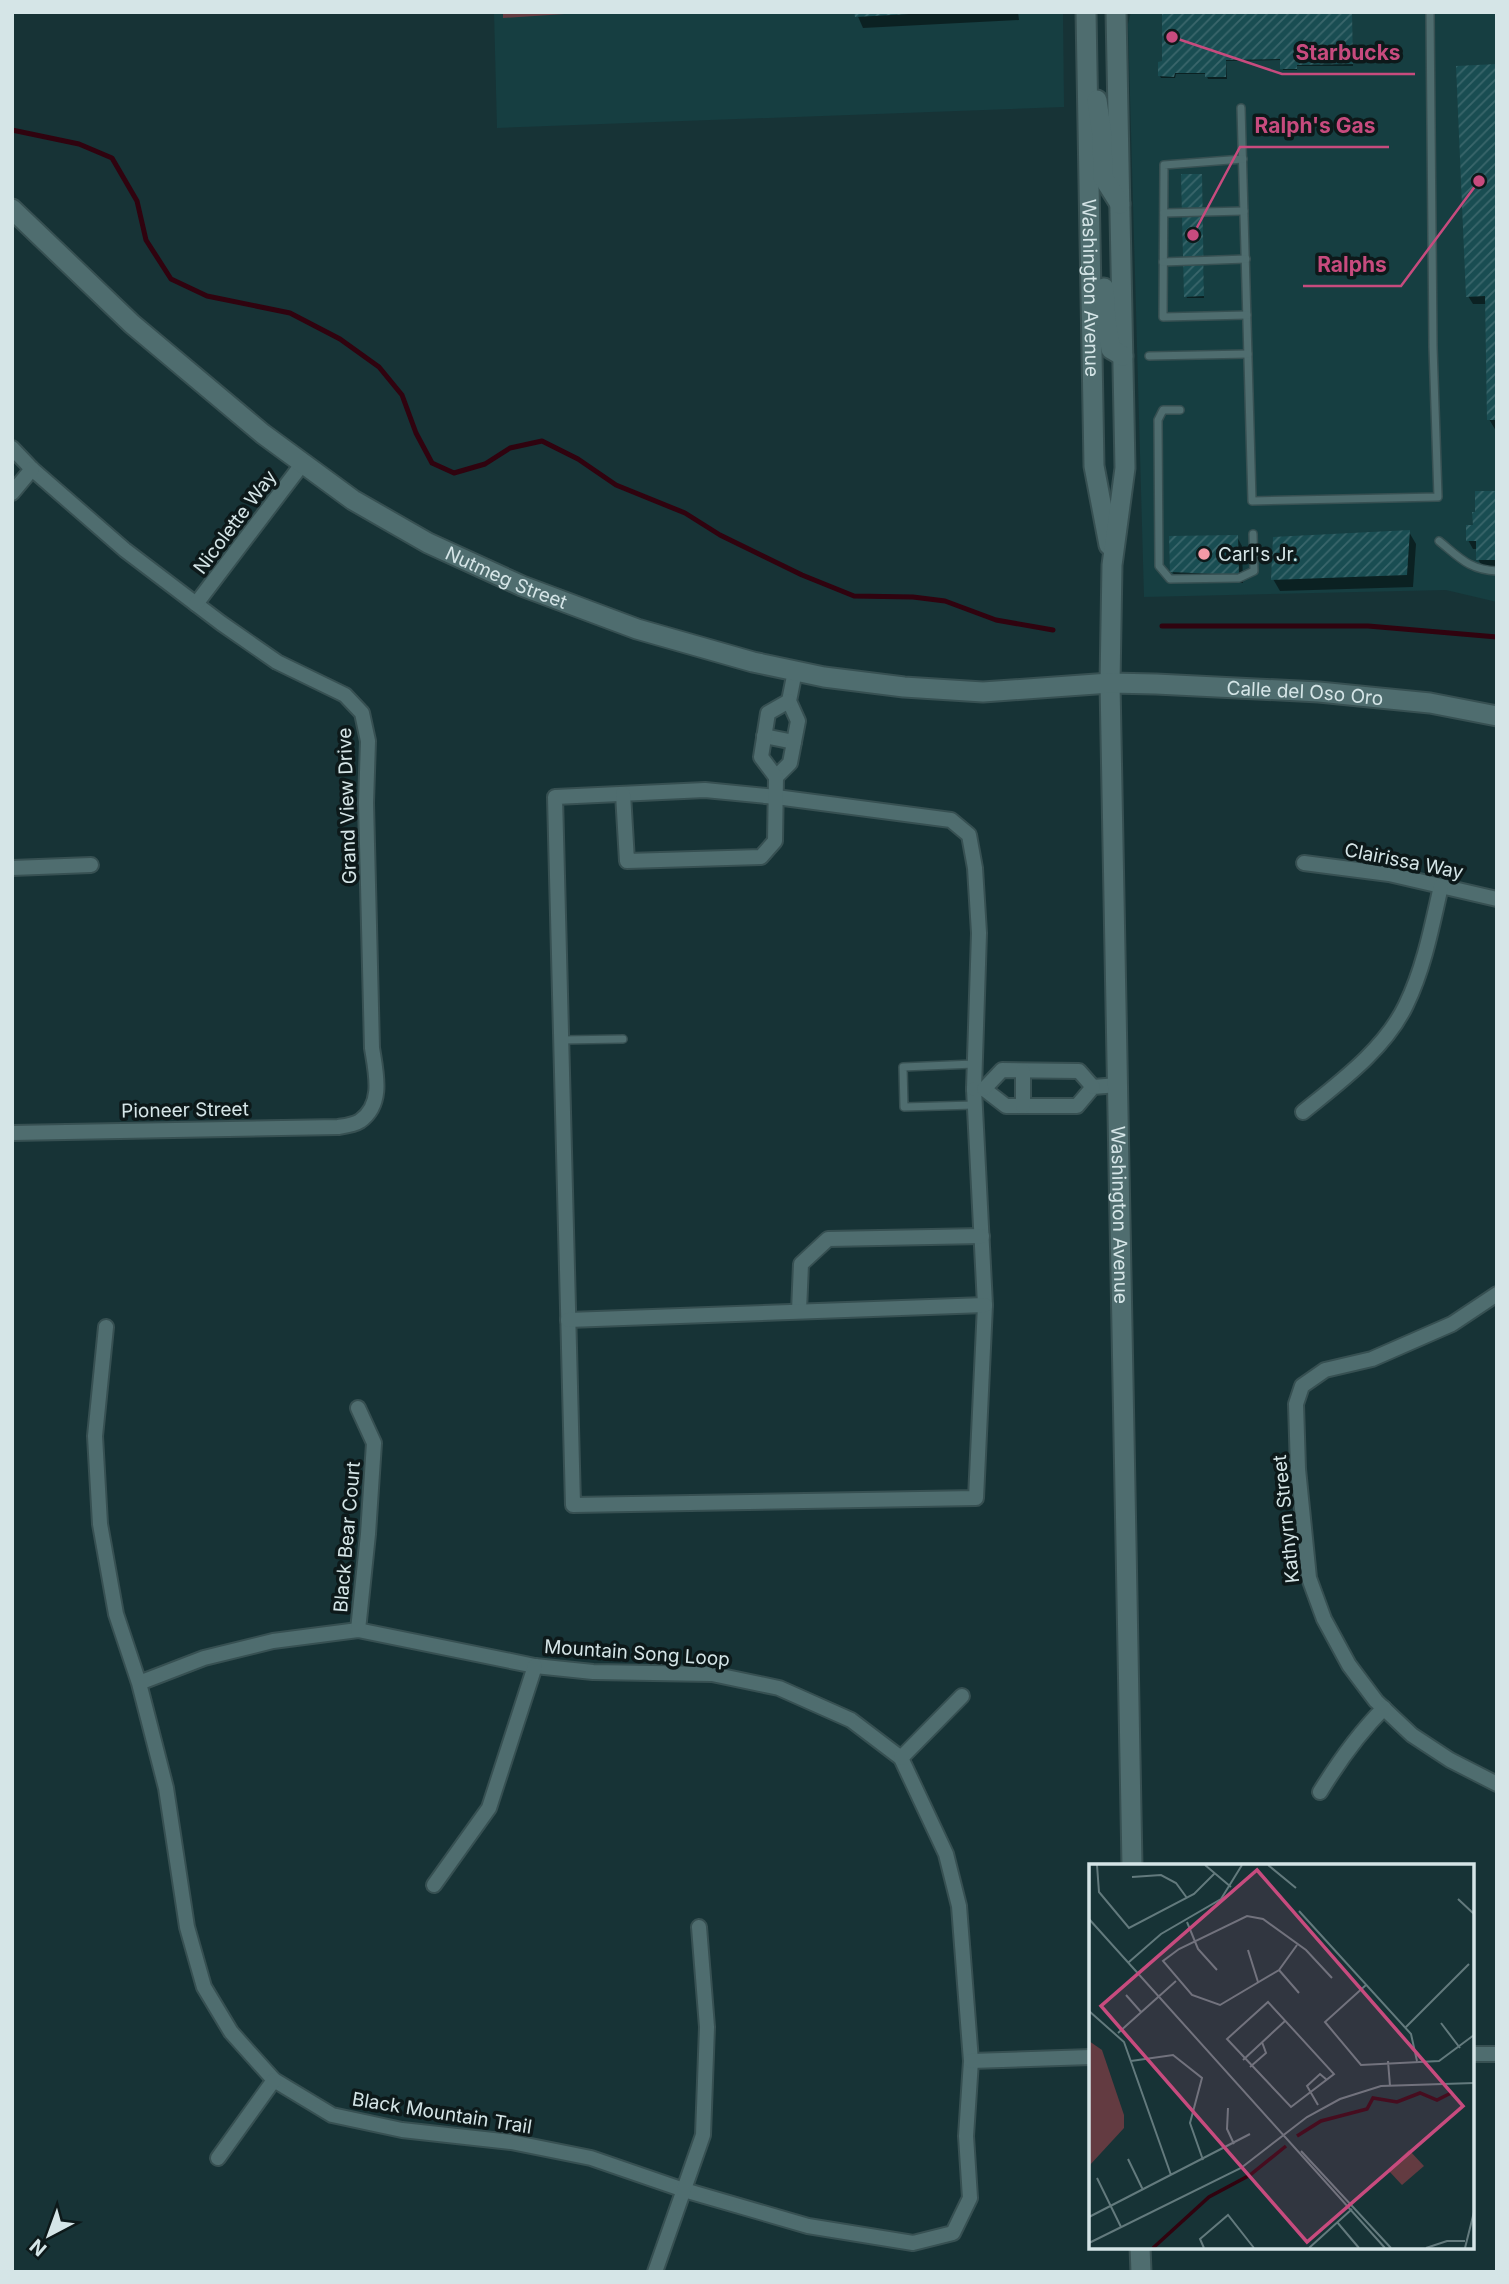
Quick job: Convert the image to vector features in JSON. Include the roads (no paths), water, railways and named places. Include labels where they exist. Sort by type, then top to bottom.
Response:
[{"type":"main road","name":"Washington Avenue","points":[[1086,12],[1094,466],[1112,565]]},
{"type":"main road","name":"Washington Avenue","points":[[1116,12],[1125,468],[1112,565],[1110,683],[1132,1864]]},
{"type":"main road","points":[[1087,80],[1098,100],[1103,177],[1120,205]]},
{"type":"main road","name":"Nutmeg Street","points":[[12,209],[132,324],[263,434],[353,500],[428,542],[522,586],[637,629],[795,671],[904,687],[983,692],[1110,683]]},
{"type":"main road","points":[[1090,223],[1103,249],[1106,319],[1111,349],[1123,356]]},
{"type":"main road","name":"Calle del Oso Oro","points":[[1110,683],[1319,692],[1430,703],[1497,716]]},
{"type":"main road","points":[[1140,2249],[1141,2272]]},
{"type":"street","name":"Grand View Drive","points":[[12,448],[32,470],[125,550],[196,604],[277,662],[345,695],[362,713],[368,741],[366,803],[372,1048],[378,1083],[374,1106],[359,1122]]},
{"type":"street","name":"Nicolette Way","points":[[196,604],[303,463]]},
{"type":"street","points":[[12,493],[32,470]]},
{"type":"street","points":[[776,777],[790,763],[798,721],[789,701],[795,671]]},
{"type":"street","points":[[623,794],[627,861],[761,857],[775,841],[776,777],[761,757],[768,713],[789,701]]},
{"type":"street","points":[[764,736],[794,742]]},
{"type":"street","points":[[705,790],[776,797],[951,820],[969,835],[975,868],[979,933],[974,1064],[979,1089],[975,1105],[985,1305],[976,1499],[573,1505],[555,797],[623,794],[705,790]]},
{"type":"street","name":"Clairissa Way","points":[[1304,863],[1389,874],[1497,899]]},
{"type":"street","points":[[12,868],[91,865]]},
{"type":"street","points":[[1303,1112],[1381,1042],[1406,1006],[1426,950],[1441,886]]},
{"type":"street","points":[[979,1089],[1002,1070],[1079,1071],[1093,1087]]},
{"type":"street","points":[[1023,1071],[1023,1106]]},
{"type":"street","points":[[979,1089],[1006,1106],[1077,1106],[1093,1087],[1118,1085]]},
{"type":"street","name":"Pioneer Street","points":[[12,1133],[338,1127],[359,1122]]},
{"type":"street","points":[[799,1311],[800,1264],[828,1239],[982,1236]]},
{"type":"street","name":"Kathyrn Street","points":[[1497,1294],[1452,1324],[1372,1359],[1325,1370],[1302,1386],[1296,1404],[1298,1469],[1309,1578],[1324,1619],[1349,1665],[1384,1709],[1412,1735],[1450,1760],[1497,1784]]},
{"type":"street","points":[[568,1320],[985,1305]]},
{"type":"street","name":"Black Mountain Trail","points":[[106,1327],[95,1436],[100,1524],[116,1614],[139,1683],[166,1788],[187,1927],[204,1987],[231,2032],[274,2080],[332,2115],[402,2130],[511,2143],[591,2158],[684,2190],[808,2226],[913,2243],[953,2232],[965,2210],[970,2198],[966,2136]]},
{"type":"street","name":"Black Bear Court","points":[[358,1408],[374,1443],[358,1630]]},
{"type":"street","name":"Mountain Song Loop","points":[[139,1683],[204,1658],[273,1640],[358,1630],[535,1666],[593,1672],[712,1674],[779,1688],[851,1720],[901,1758],[946,1854],[959,1906],[971,2062],[966,2136]]},
{"type":"street","points":[[434,1885],[489,1808],[535,1666]]},
{"type":"street","points":[[901,1758],[962,1696]]},
{"type":"street","points":[[1320,1793],[1343,1754],[1360,1732],[1384,1709]]},
{"type":"street","points":[[655,2272],[703,2135],[707,2027],[699,1927]]},
{"type":"street","points":[[1474,2054],[1497,2054]]},
{"type":"street","points":[[971,2062],[1089,2057]]},
{"type":"street","points":[[218,2158],[274,2080]]},
{"type":"lane","points":[[1241,108],[1252,501],[1438,497],[1433,347],[1430,12]]},
{"type":"lane","points":[[1243,159],[1164,165],[1163,317],[1247,315]]},
{"type":"lane","points":[[1164,214],[1244,211]]},
{"type":"lane","points":[[1163,262],[1246,259]]},
{"type":"lane","points":[[1149,356],[1248,354]]},
{"type":"lane","points":[[1180,410],[1163,410],[1158,420],[1159,566],[1170,579],[1239,578],[1254,571],[1253,534]]},
{"type":"lane","points":[[1439,541],[1472,567],[1497,571]]},
{"type":"lane","points":[[561,1041],[624,1039]]},
{"type":"lane","points":[[974,1064],[903,1067],[904,1107],[975,1105]]},
{"type":"waterway","points":[[12,130],[79,144],[112,158],[137,201],[146,240],[171,279],[207,296],[290,313],[340,339],[379,367],[402,395],[416,433],[432,463],[454,473],[485,464],[510,448],[542,441],[578,459],[616,485],[685,513],[720,535],[802,575],[854,596],[913,597],[945,601],[996,620],[1053,630]]},
{"type":"waterway","points":[[1162,626],[1368,626],[1497,637]]},
{"type":"place","name":"Starbucks","points":[[1172,37]]},
{"type":"place","name":"Ralphs","points":[[1479,181]]},
{"type":"place","name":"Ralph's Gas","points":[[1193,235]]},
{"type":"place","name":"Carl's Jr.","points":[[1204,554]]}]
